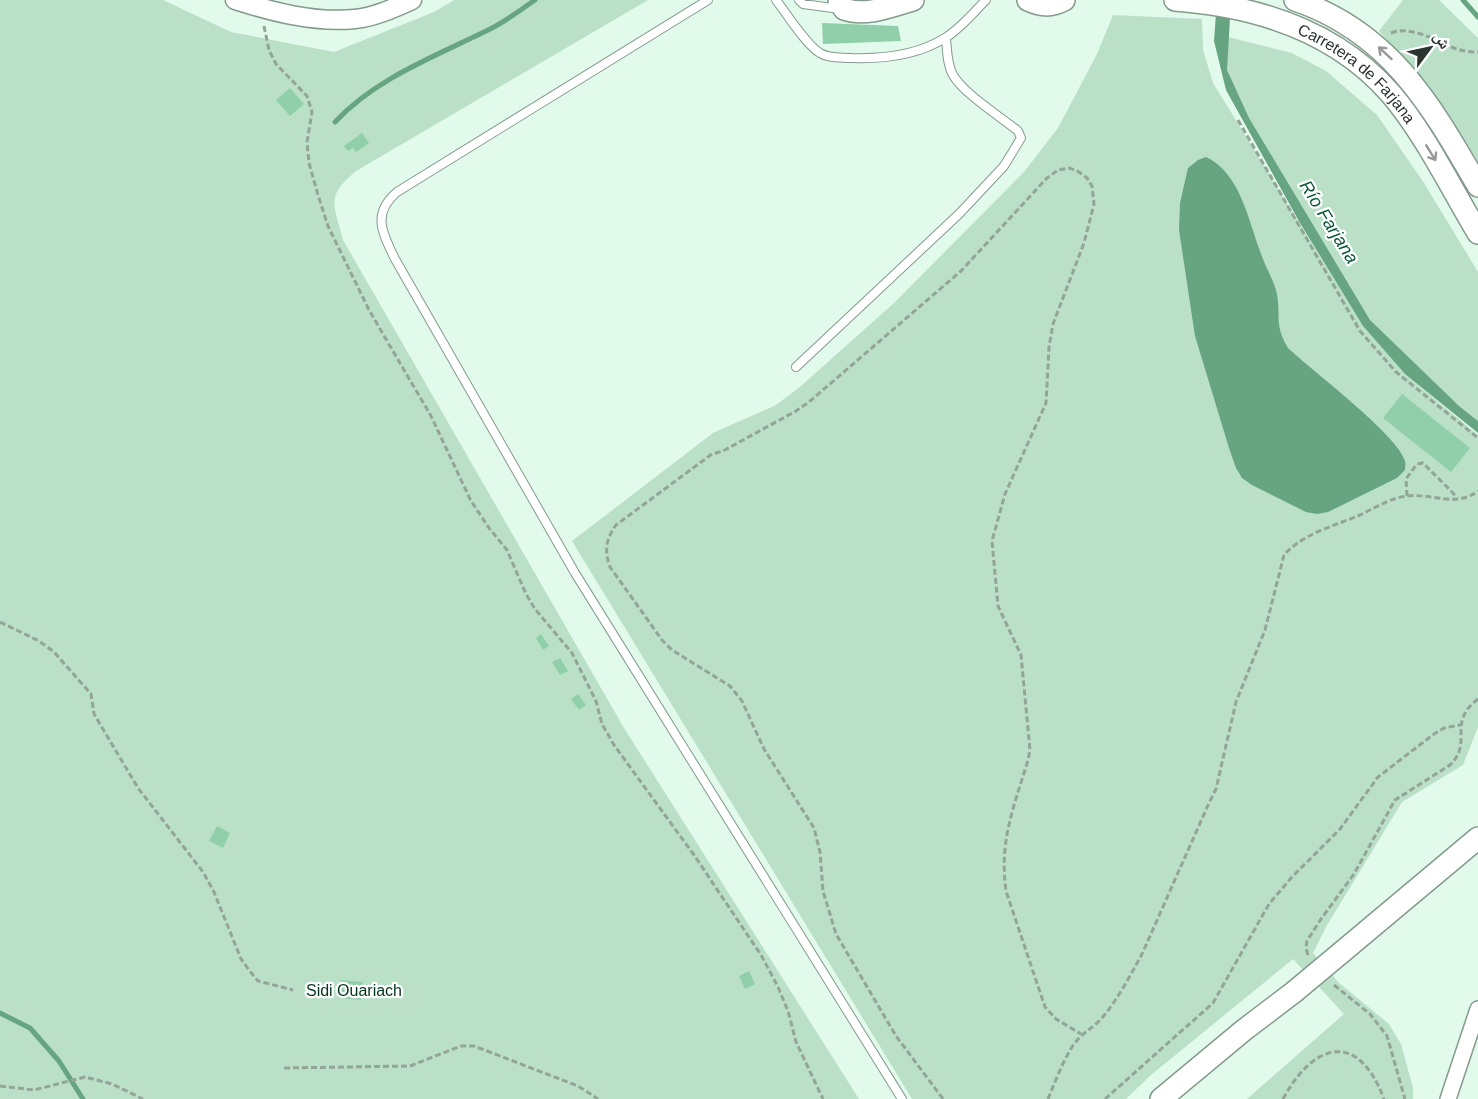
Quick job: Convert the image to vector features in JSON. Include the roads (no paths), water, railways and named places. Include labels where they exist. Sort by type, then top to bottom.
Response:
[{"type":"main road","points":[[841,5],[850,12],[880,10],[913,0]]},
{"type":"main road","points":[[1028,0],[1045,6],[1064,0]]},
{"type":"main road","name":"Carretera de Farjana","points":[[1175,0],[1261,14],[1297,26],[1347,54],[1371,73],[1392,96],[1415,128],[1478,233]]},
{"type":"main road","name":"Carretera de Farjana","points":[[1295,0],[1331,15],[1386,54],[1412,82],[1478,186]]},
{"type":"main road","points":[[1161,1099],[1235,1037],[1294,992],[1478,838]]},
{"type":"street","points":[[236,0],[259,8],[321,19],[356,19],[386,11],[412,0]]},
{"type":"street","points":[[1448,1099],[1478,1009]]},
{"type":"lane","points":[[708,0],[397,192],[385,205],[381,219],[382,228],[401,269],[575,573],[902,1099]]},
{"type":"lane","points":[[776,0],[813,47],[823,55],[862,58],[887,57],[913,51],[946,38],[986,0]]},
{"type":"lane","points":[[798,0],[803,4],[841,5]]},
{"type":"lane","points":[[796,367],[959,214],[1004,166],[1021,138],[1018,131],[959,83],[950,67],[946,38]]},
{"type":"waterway","points":[[335,122],[351,106],[388,80],[494,27],[535,0]]},
{"type":"waterway","points":[[1463,0],[1478,17]]},
{"type":"waterway","points":[[0,1013],[30,1028],[59,1061],[83,1099]]},
{"type":"water label","name":"Río Farjana","points":[[1329,222]]},
{"type":"park label","name":"Sidi Ouariach","points":[[354,990]]}]
